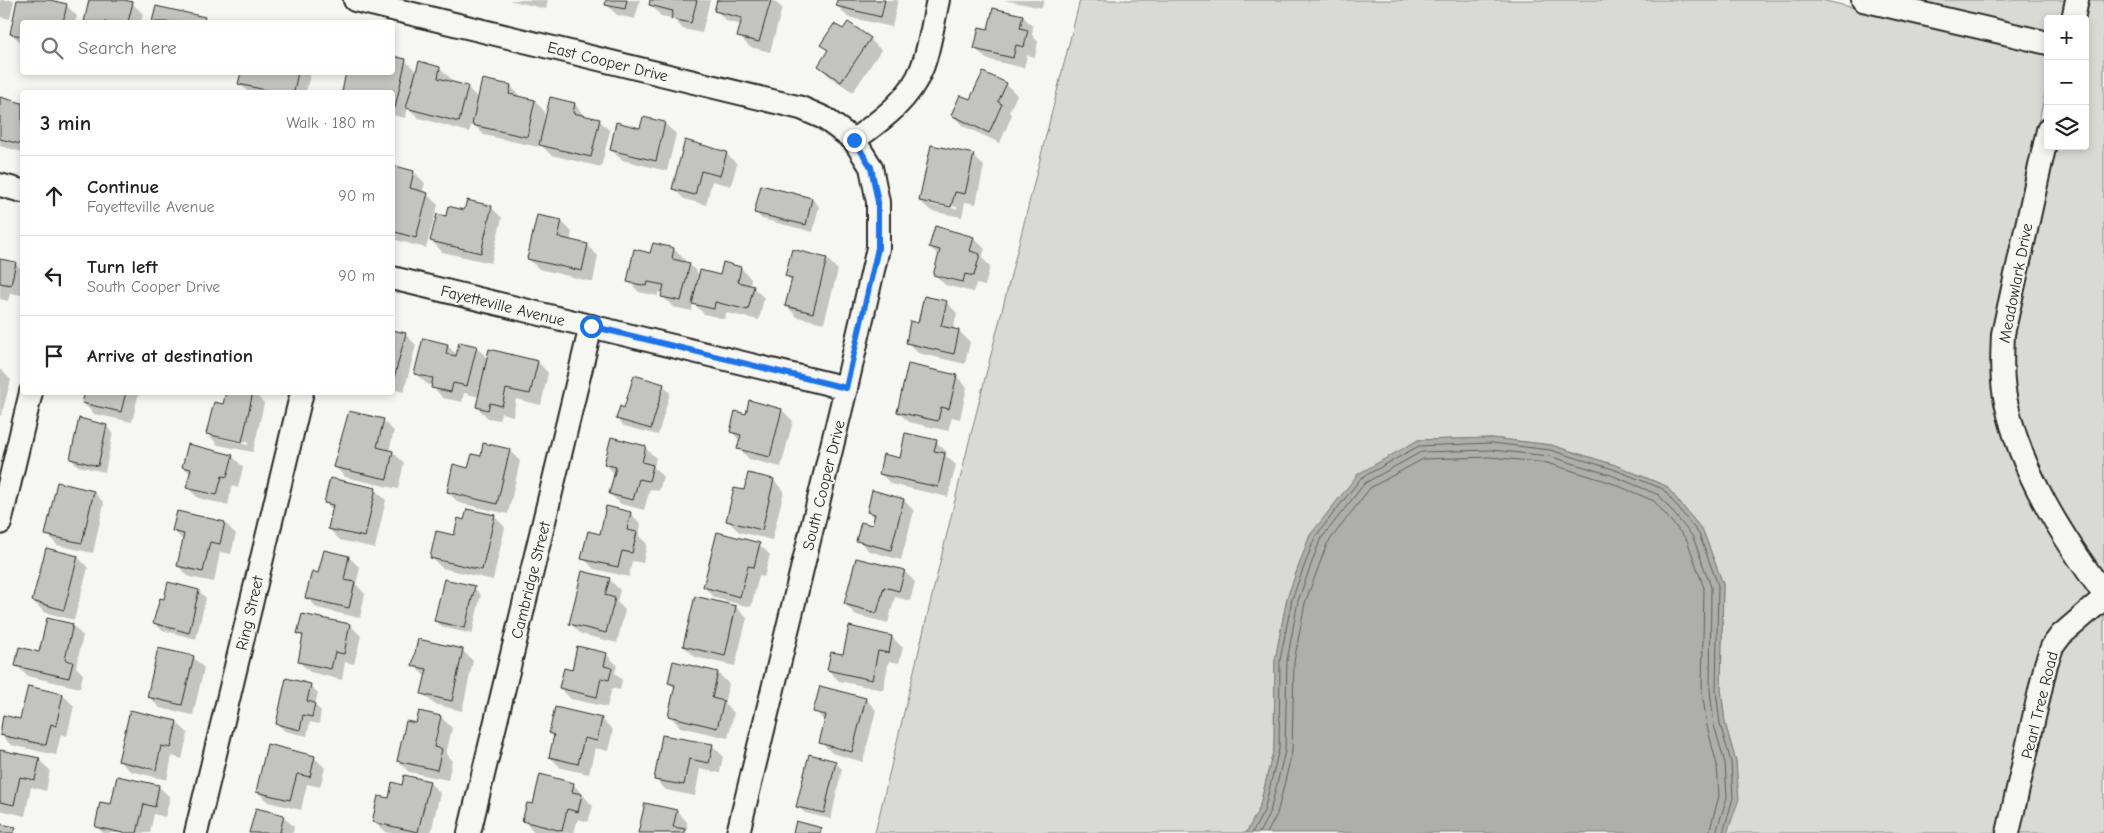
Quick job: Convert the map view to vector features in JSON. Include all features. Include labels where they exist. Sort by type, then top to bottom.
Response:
[{"type":"street","name":"East Cooper Drive","points":[[355,0],[431,9],[801,108],[824,118],[854,140]]},
{"type":"street","points":[[854,140],[886,117],[909,89],[922,69],[938,0]]},
{"type":"street","points":[[1863,0],[2044,42]]},
{"type":"street","points":[[2074,15],[2077,0]]},
{"type":"street","name":"South Cooper Drive","points":[[738,833],[878,248],[878,202],[871,167],[854,140]]},
{"type":"street","name":"Meadowlark Drive","points":[[2044,148],[2002,334],[2002,366],[2006,401],[2021,451],[2043,499],[2068,544],[2104,594]]},
{"type":"street","points":[[0,185],[20,190]]},
{"type":"street","name":"Fayetteville Avenue","points":[[395,279],[846,388]]},
{"type":"street","name":"Cambridge Street","points":[[469,833],[591,326]]},
{"type":"street","points":[[0,523],[7,460],[30,395]]},
{"type":"street","name":"Ring Street","points":[[196,833],[301,395]]},
{"type":"street","name":"Pearl Tree Road","points":[[2008,833],[2052,647],[2061,635],[2104,598]]},
{"type":"shaded area","points":[[1080,0],[1821,0],[2044,52],[2044,98],[1992,331],[1991,367],[2034,502],[2058,548],[2092,594],[2036,661],[1997,833],[1727,833],[1738,799],[1736,762],[1725,723],[1721,689],[1723,584],[1703,531],[1666,486],[1615,465],[1551,445],[1492,438],[1418,440],[1310,535],[1287,598],[1275,660],[1274,748],[1259,809],[1246,833],[875,833],[968,446]]},
{"type":"shaded area","points":[[1904,0],[2066,0],[2063,15],[2044,15],[2044,32]]},
{"type":"shaded area","points":[[2088,0],[2104,0],[2104,577],[2076,537],[2039,470],[2016,400],[2013,368],[2013,335],[2054,150],[2089,150],[2089,15],[2085,15]]},
{"type":"shaded area","points":[[2104,611],[2104,833],[2019,833],[2062,651],[2070,641]]},
{"type":"water","points":[[1492,438],[1551,445],[1615,465],[1666,486],[1703,531],[1723,584],[1721,689],[1725,723],[1736,762],[1739,799],[1727,833],[1246,833],[1259,809],[1274,748],[1275,660],[1287,598],[1310,535],[1358,474],[1418,440]]},
{"type":"building","points":[[17,0],[50,0],[67,4],[63,20],[20,20],[20,36],[10,34]]},
{"type":"building","points":[[89,0],[124,0],[133,2],[128,20],[84,20]]},
{"type":"building","points":[[606,0],[627,0],[625,9],[605,5]]},
{"type":"building","points":[[650,0],[697,0],[691,23],[671,19],[673,11],[649,5]]},
{"type":"building","points":[[717,0],[771,0],[759,42],[737,37],[742,18],[714,11]]},
{"type":"building","points":[[837,0],[885,0],[881,17],[836,6]]},
{"type":"building","points":[[156,6],[205,17],[204,20],[152,20]]},
{"type":"building","points":[[993,8],[1023,15],[1020,28],[1028,30],[1024,47],[1016,45],[1013,58],[974,49],[979,27],[988,29]]},
{"type":"building","points":[[848,22],[871,38],[841,82],[818,66],[828,50],[820,45],[834,24],[843,29]]},
{"type":"building","points":[[395,57],[406,59],[395,108],[395,90],[342,90],[345,75],[395,75]]},
{"type":"building","points":[[419,61],[440,67],[438,78],[468,86],[459,122],[406,108]]},
{"type":"building","points":[[983,72],[1007,83],[998,102],[1002,104],[989,133],[951,115],[960,95],[970,99]]},
{"type":"building","points":[[240,75],[297,75],[294,90],[266,90],[238,84]]},
{"type":"building","points":[[482,79],[511,85],[509,94],[535,100],[527,137],[472,125]]},
{"type":"building","points":[[0,97],[20,102],[20,144],[0,139]]},
{"type":"building","points":[[550,97],[575,103],[573,113],[600,119],[591,157],[539,145]]},
{"type":"building","points":[[643,117],[665,122],[656,161],[610,150],[616,122],[640,128]]},
{"type":"building","points":[[685,140],[727,152],[720,176],[701,171],[695,195],[672,189]]},
{"type":"building","points":[[931,145],[974,154],[965,194],[955,192],[951,207],[919,201]]},
{"type":"building","points":[[395,166],[414,171],[410,188],[428,193],[416,238],[395,232]]},
{"type":"building","points":[[761,185],[812,198],[806,225],[754,213]]},
{"type":"building","points":[[467,200],[492,206],[481,253],[430,241],[437,214],[446,216],[448,206],[464,210]]},
{"type":"building","points":[[537,215],[562,220],[558,237],[588,244],[582,271],[527,259]]},
{"type":"building","points":[[935,226],[974,237],[970,251],[980,254],[974,276],[965,274],[963,282],[933,275],[940,250],[929,247]]},
{"type":"building","points":[[653,243],[674,248],[672,259],[690,263],[681,301],[661,297],[664,285],[648,282],[647,286],[627,282],[634,249],[650,253]]},
{"type":"building","points":[[792,249],[827,258],[813,313],[785,306],[792,278],[785,276]]},
{"type":"building","points":[[0,259],[16,262],[11,285],[0,283]]},
{"type":"building","points":[[723,262],[741,267],[738,282],[754,286],[748,310],[715,302],[714,309],[692,304],[700,270],[720,275]]},
{"type":"building","points":[[924,296],[947,301],[941,326],[959,330],[954,354],[906,343],[910,321],[918,323]]},
{"type":"building","points":[[395,331],[406,333],[395,374]]},
{"type":"building","points":[[423,338],[448,344],[446,354],[456,356],[459,342],[477,346],[467,386],[453,383],[451,392],[431,388],[433,378],[414,374]]},
{"type":"building","points":[[489,349],[538,361],[530,394],[506,389],[502,406],[490,403],[488,410],[476,407]]},
{"type":"building","points":[[908,364],[957,375],[949,409],[941,407],[938,421],[897,412]]},
{"type":"building","points":[[634,375],[664,384],[651,429],[616,419],[620,406],[624,408]]},
{"type":"building","points":[[84,395],[125,395],[121,412],[82,403]]},
{"type":"building","points":[[225,395],[252,395],[242,442],[206,434],[214,402],[223,404]]},
{"type":"building","points":[[749,400],[782,409],[770,457],[737,449],[741,435],[730,432],[735,411],[746,414]]},
{"type":"building","points":[[349,411],[384,419],[377,447],[393,451],[387,479],[333,467]]},
{"type":"building","points":[[79,418],[107,425],[98,466],[70,459]]},
{"type":"building","points":[[905,433],[937,440],[934,451],[945,453],[938,487],[879,474],[883,454],[900,458]]},
{"type":"building","points":[[611,437],[646,446],[642,462],[653,465],[649,481],[639,479],[633,500],[609,494],[616,467],[604,464]]},
{"type":"building","points":[[483,443],[510,449],[497,504],[447,492],[453,464],[468,468],[472,454],[481,456]]},
{"type":"building","points":[[188,444],[233,455],[227,477],[222,476],[217,495],[186,488],[191,469],[182,467]]},
{"type":"building","points":[[748,473],[774,479],[762,530],[726,521],[734,488],[744,490]]},
{"type":"building","points":[[330,478],[376,488],[365,537],[328,529],[333,505],[324,503]]},
{"type":"building","points":[[57,482],[94,491],[82,543],[45,535]]},
{"type":"building","points":[[872,490],[904,499],[891,550],[856,541],[861,522],[872,525],[875,514],[867,512]]},
{"type":"building","points":[[606,506],[631,512],[627,530],[637,532],[632,553],[622,551],[618,567],[581,559],[588,531],[600,534]]},
{"type":"building","points":[[467,509],[495,515],[482,570],[430,558],[436,531],[454,535],[458,518],[464,520]]},
{"type":"building","points":[[177,511],[225,522],[220,544],[210,542],[203,572],[177,566],[184,534],[172,531]]},
{"type":"building","points":[[717,532],[760,543],[754,567],[748,566],[740,597],[703,587]]},
{"type":"building","points":[[46,548],[78,556],[64,610],[32,601]]},
{"type":"building","points":[[324,550],[349,556],[344,580],[355,582],[349,608],[305,598],[312,571],[318,573]]},
{"type":"building","points":[[856,558],[905,570],[899,591],[884,587],[877,613],[844,604]]},
{"type":"building","points":[[582,571],[610,578],[605,595],[615,598],[606,633],[569,624]]},
{"type":"building","points":[[444,579],[475,586],[465,628],[434,621]]},
{"type":"building","points":[[168,582],[199,590],[189,633],[153,623],[160,598],[164,599]]},
{"type":"building","points":[[695,596],[736,606],[725,656],[683,646]]},
{"type":"building","points":[[302,614],[350,624],[344,654],[335,652],[331,669],[298,662],[303,635],[297,634]]},
{"type":"building","points":[[47,618],[73,624],[65,660],[73,662],[69,678],[15,666],[19,647],[39,652]]},
{"type":"building","points":[[849,626],[892,636],[889,653],[878,651],[872,680],[827,670],[831,652],[843,654]]},
{"type":"building","points":[[418,639],[463,649],[452,701],[421,694],[427,669],[412,666]]},
{"type":"building","points":[[577,646],[607,653],[604,666],[612,668],[609,680],[601,678],[597,697],[559,688],[564,668],[572,670]]},
{"type":"building","points":[[158,648],[194,656],[182,705],[147,697]]},
{"type":"building","points":[[673,661],[718,672],[712,698],[724,701],[717,728],[668,716],[675,685],[668,683]]},
{"type":"building","points":[[286,678],[311,684],[307,701],[315,703],[312,717],[303,715],[300,730],[276,724]]},
{"type":"building","points":[[28,686],[63,694],[56,726],[51,724],[46,745],[0,735],[3,715],[20,719]]},
{"type":"building","points":[[820,686],[866,698],[852,752],[819,743],[826,715],[813,712]]},
{"type":"building","points":[[555,707],[602,718],[597,741],[584,738],[578,764],[549,757],[554,735],[549,733]]},
{"type":"building","points":[[130,710],[177,721],[171,748],[161,746],[156,770],[118,761]]},
{"type":"building","points":[[419,711],[441,716],[434,747],[442,749],[437,770],[397,761],[406,721],[416,723]]},
{"type":"building","points":[[662,735],[713,744],[709,763],[689,759],[684,785],[654,780]]},
{"type":"building","points":[[267,744],[315,756],[310,777],[297,774],[290,800],[256,792]]},
{"type":"building","points":[[0,750],[40,758],[35,780],[20,777],[14,805],[0,802]]},
{"type":"building","points":[[809,754],[836,761],[824,813],[796,807]]},
{"type":"building","points":[[540,774],[574,783],[572,792],[582,794],[578,812],[567,809],[562,831],[522,821],[527,803],[533,804]]},
{"type":"building","points":[[404,775],[430,781],[418,832],[372,822],[378,796],[389,798],[392,782],[402,785]]},
{"type":"building","points":[[117,776],[159,785],[155,807],[144,804],[137,833],[123,833],[95,827],[100,802],[111,804]]},
{"type":"building","points":[[645,803],[677,810],[673,827],[685,829],[684,833],[638,833]]},
{"type":"building","points":[[256,808],[284,815],[280,832],[282,833],[249,833]]},
{"type":"building","points":[[796,821],[822,828],[820,833],[793,833]]},
{"type":"building","points":[[0,824],[16,827],[14,833],[0,833]]},
{"type":"route","points":[[591,326],[846,388],[878,248],[878,202],[871,167],[854,140]]}]
